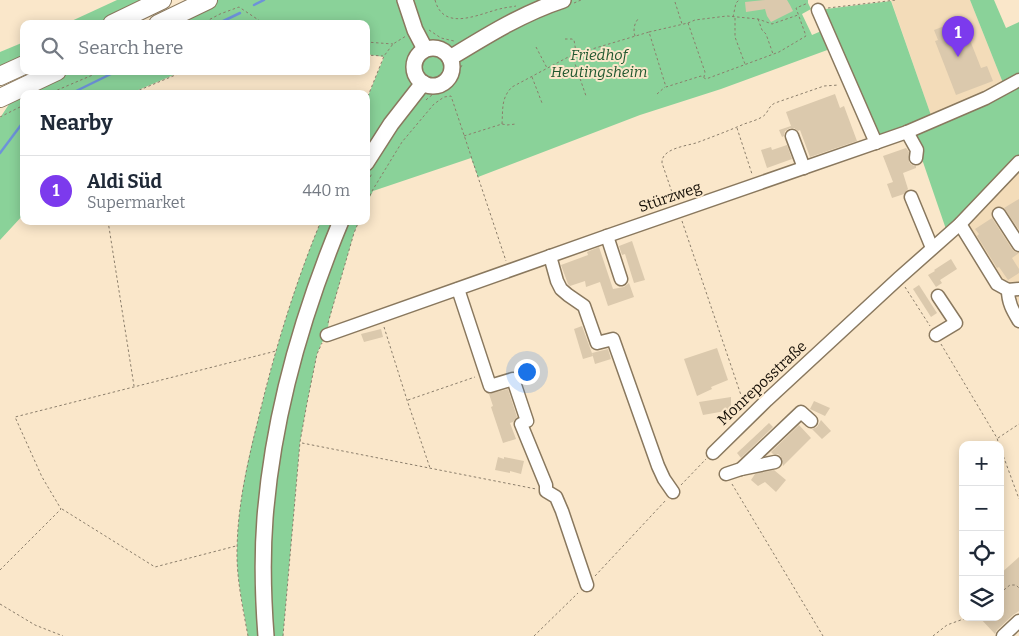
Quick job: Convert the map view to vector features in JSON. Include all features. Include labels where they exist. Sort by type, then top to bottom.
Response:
[{"type":"highway","points":[[120,20],[162,0]]},
{"type":"highway","points":[[166,20],[208,0]]},
{"type":"highway","points":[[0,76],[20,67]]},
{"type":"highway","points":[[0,98],[49,75]]},
{"type":"main road","points":[[405,0],[421,29],[425,50]]},
{"type":"main road","points":[[459,57],[442,50],[431,48],[425,50],[416,57],[414,63],[415,75],[418,80],[430,86],[437,86],[443,83],[451,72],[452,65],[459,57],[494,32],[526,14],[563,0]]},
{"type":"main road","points":[[370,166],[391,124],[423,83]]},
{"type":"main road","points":[[266,636],[263,568],[265,519],[271,469],[281,413],[290,371],[306,319],[339,225]]},
{"type":"street","points":[[814,5],[876,143]]},
{"type":"street","name":"Stürzweg","points":[[327,335],[907,132],[999,92],[1019,80]]},
{"type":"street","points":[[907,132],[917,150],[916,158]]},
{"type":"street","points":[[792,136],[804,168]]},
{"type":"street","name":"Monreposstraße","points":[[713,452],[748,417],[960,224],[1019,162]]},
{"type":"street","points":[[911,197],[932,248]]},
{"type":"street","points":[[999,214],[1019,245]]},
{"type":"street","points":[[960,224],[997,284],[1013,290],[1008,298],[1011,309],[1019,321]]},
{"type":"street","points":[[607,236],[621,280]]},
{"type":"street","points":[[550,256],[560,289],[584,306],[596,343],[613,339],[658,466],[664,479],[674,492]]},
{"type":"street","points":[[458,289],[490,386],[513,379],[527,421],[521,424],[546,485],[546,491],[556,497],[562,511],[587,585]]},
{"type":"street","points":[[936,335],[956,323],[938,296]]},
{"type":"street","points":[[741,469],[801,412],[811,421]]},
{"type":"street","points":[[726,474],[775,462]]},
{"type":"street","points":[[1004,636],[1019,621]]},
{"type":"path","points":[[435,0],[441,12],[459,19],[503,8],[521,6],[526,14]]},
{"type":"path","points":[[739,0],[736,3],[734,27],[735,37],[745,64]]},
{"type":"path","points":[[657,94],[666,87],[701,76],[706,78],[779,52],[806,36],[796,8],[814,5],[896,0]]},
{"type":"path","points":[[675,2],[682,24]]},
{"type":"path","points":[[209,20],[240,7],[259,20]]},
{"type":"path","points":[[502,124],[504,100],[512,87],[572,54],[696,20],[727,16],[758,19],[772,24],[798,15]]},
{"type":"path","points":[[635,36],[635,24],[639,18]]},
{"type":"path","points":[[758,19],[773,54]]},
{"type":"path","points":[[688,23],[704,77]]},
{"type":"path","points":[[370,91],[384,56],[393,44],[421,29],[441,38],[453,40],[461,66],[452,85],[432,94],[426,99]]},
{"type":"path","points":[[649,32],[666,87]]},
{"type":"path","points":[[565,39],[574,40],[576,53]]},
{"type":"path","points":[[370,42],[393,44]]},
{"type":"path","points":[[536,47],[547,68]]},
{"type":"path","points":[[572,54],[586,96]]},
{"type":"path","points":[[370,55],[384,56]]},
{"type":"path","points":[[57,90],[93,75]]},
{"type":"path","points":[[140,90],[175,75]]},
{"type":"path","points":[[532,76],[542,103]]},
{"type":"path","points":[[748,417],[662,164],[662,159],[665,154],[672,150],[765,115],[772,104],[824,86],[844,85],[852,88]]},
{"type":"path","points":[[370,196],[402,142],[425,113],[444,97],[451,96],[509,271]]},
{"type":"path","points":[[0,117],[20,107]]},
{"type":"path","points":[[464,136],[502,124],[516,124]]},
{"type":"path","points":[[736,127],[756,185]]},
{"type":"path","points":[[109,225],[134,387]]},
{"type":"path","points":[[248,636],[238,572],[237,546],[243,483],[260,408],[276,351],[297,282],[319,225]]},
{"type":"path","points":[[283,636],[300,442],[307,403],[317,354],[327,335],[328,320],[357,225]]},
{"type":"path","points":[[899,278],[936,335],[998,441]]},
{"type":"path","points":[[380,317],[430,468]]},
{"type":"path","points":[[237,546],[155,567],[61,509],[42,477],[15,417],[276,351]]},
{"type":"path","points":[[407,400],[486,373]]},
{"type":"path","points":[[997,438],[1019,424]]},
{"type":"path","points":[[300,442],[546,491]]},
{"type":"path","points":[[534,636],[587,585],[713,452]]},
{"type":"path","points":[[1004,457],[1019,499]]},
{"type":"path","points":[[726,474],[823,636]]},
{"type":"path","points":[[0,570],[61,509]]},
{"type":"path","points":[[1004,589],[1010,584],[1016,585],[1019,588]]},
{"type":"path","points":[[0,604],[35,625],[63,636]]},
{"type":"path","points":[[933,636],[948,625],[959,621]]},
{"type":"path","points":[[539,636],[540,631]]},
{"type":"shaded area","points":[[891,0],[970,0],[1005,88],[933,121]]},
{"type":"shaded area","points":[[1019,162],[1019,321],[960,224]]},
{"type":"green space","points":[[117,0],[162,0],[120,20],[74,20]]},
{"type":"green space","name":"Friedhof Heutingsheim","points":[[208,0],[808,0],[811,9],[802,14],[812,35],[826,29],[818,10],[891,1],[933,121],[1005,88],[970,0],[994,0],[1006,28],[1019,22],[1019,162],[948,235],[912,130],[876,143],[830,49],[721,89],[640,115],[478,177],[471,158],[373,191],[370,197],[370,91],[384,57],[370,55],[370,20],[166,20]]},
{"type":"green space","points":[[20,44],[20,67],[0,76],[0,52]]},
{"type":"green space","points":[[49,75],[174,75],[138,90],[20,90],[20,218],[0,240],[0,118],[19,89]]},
{"type":"green space","points":[[319,225],[357,225],[329,320],[327,335],[317,354],[307,403],[300,442],[283,636],[248,636],[237,561],[240,504],[255,430],[279,339]]},
{"type":"building","points":[[787,0],[793,11],[771,22],[765,9],[746,12],[745,2]]},
{"type":"building","points":[[955,22],[959,33],[966,30],[981,68],[987,66],[993,81],[956,95],[935,41],[938,40],[934,30]]},
{"type":"building","points":[[835,94],[840,108],[844,106],[857,141],[810,157],[800,130],[790,128],[785,131],[782,137],[779,130],[791,126],[786,112]]},
{"type":"building","points":[[787,145],[792,159],[767,168],[761,150],[771,147],[772,150]]},
{"type":"building","points":[[906,148],[909,152],[909,162],[916,166],[916,168],[903,173],[908,189],[904,194],[892,198],[887,184],[893,182],[883,156]]},
{"type":"building","points":[[1019,199],[1019,230],[1004,208]]},
{"type":"building","points":[[992,218],[1012,249],[1019,253],[1012,258],[1019,269],[1019,273],[1008,280],[999,267],[997,268],[977,236],[979,234],[975,229]]},
{"type":"building","points":[[632,241],[645,280],[634,283],[625,254],[622,255],[619,246]]},
{"type":"building","points":[[599,247],[613,289],[624,287],[629,283],[634,297],[608,306],[600,282],[586,287],[585,281],[570,286],[568,284],[561,265],[588,255],[587,252]]},
{"type":"building","points":[[951,259],[957,269],[940,280],[942,283],[936,287],[928,275]]},
{"type":"building","points":[[919,285],[937,313],[931,317],[913,289]]},
{"type":"building","points":[[582,326],[593,356],[583,359],[574,329]]},
{"type":"building","points":[[381,329],[383,337],[364,342],[361,334]]},
{"type":"building","points":[[717,348],[728,380],[711,387],[712,389],[697,396],[684,359]]},
{"type":"building","points":[[608,349],[611,359],[595,364],[592,353]]},
{"type":"building","points":[[508,389],[517,417],[510,423],[516,439],[503,443],[491,407],[493,406],[489,394]]},
{"type":"building","points":[[731,397],[731,410],[703,415],[699,402]]},
{"type":"building","points":[[814,401],[830,408],[825,416],[810,409]]},
{"type":"building","points":[[821,420],[831,431],[822,439],[812,429],[817,427]]},
{"type":"building","points":[[769,423],[773,427],[741,458],[737,453]]},
{"type":"building","points":[[799,425],[811,438],[783,466],[781,457],[771,452]]},
{"type":"building","points":[[498,457],[524,461],[521,474],[495,470]]},
{"type":"building","points":[[774,470],[786,480],[776,492],[765,482],[758,486],[751,480],[755,474]]},
{"type":"building","points":[[1019,557],[1019,611],[997,630],[995,634],[983,621],[1004,621],[1004,570]]},
{"type":"waterway","points":[[254,5],[264,0]]},
{"type":"waterway","points":[[225,20],[240,13]]},
{"type":"waterway","points":[[78,90],[109,75]]},
{"type":"waterway","points":[[0,153],[20,126]]},
{"type":"place","name":"Aldi Süd","points":[[958,57]]}]
